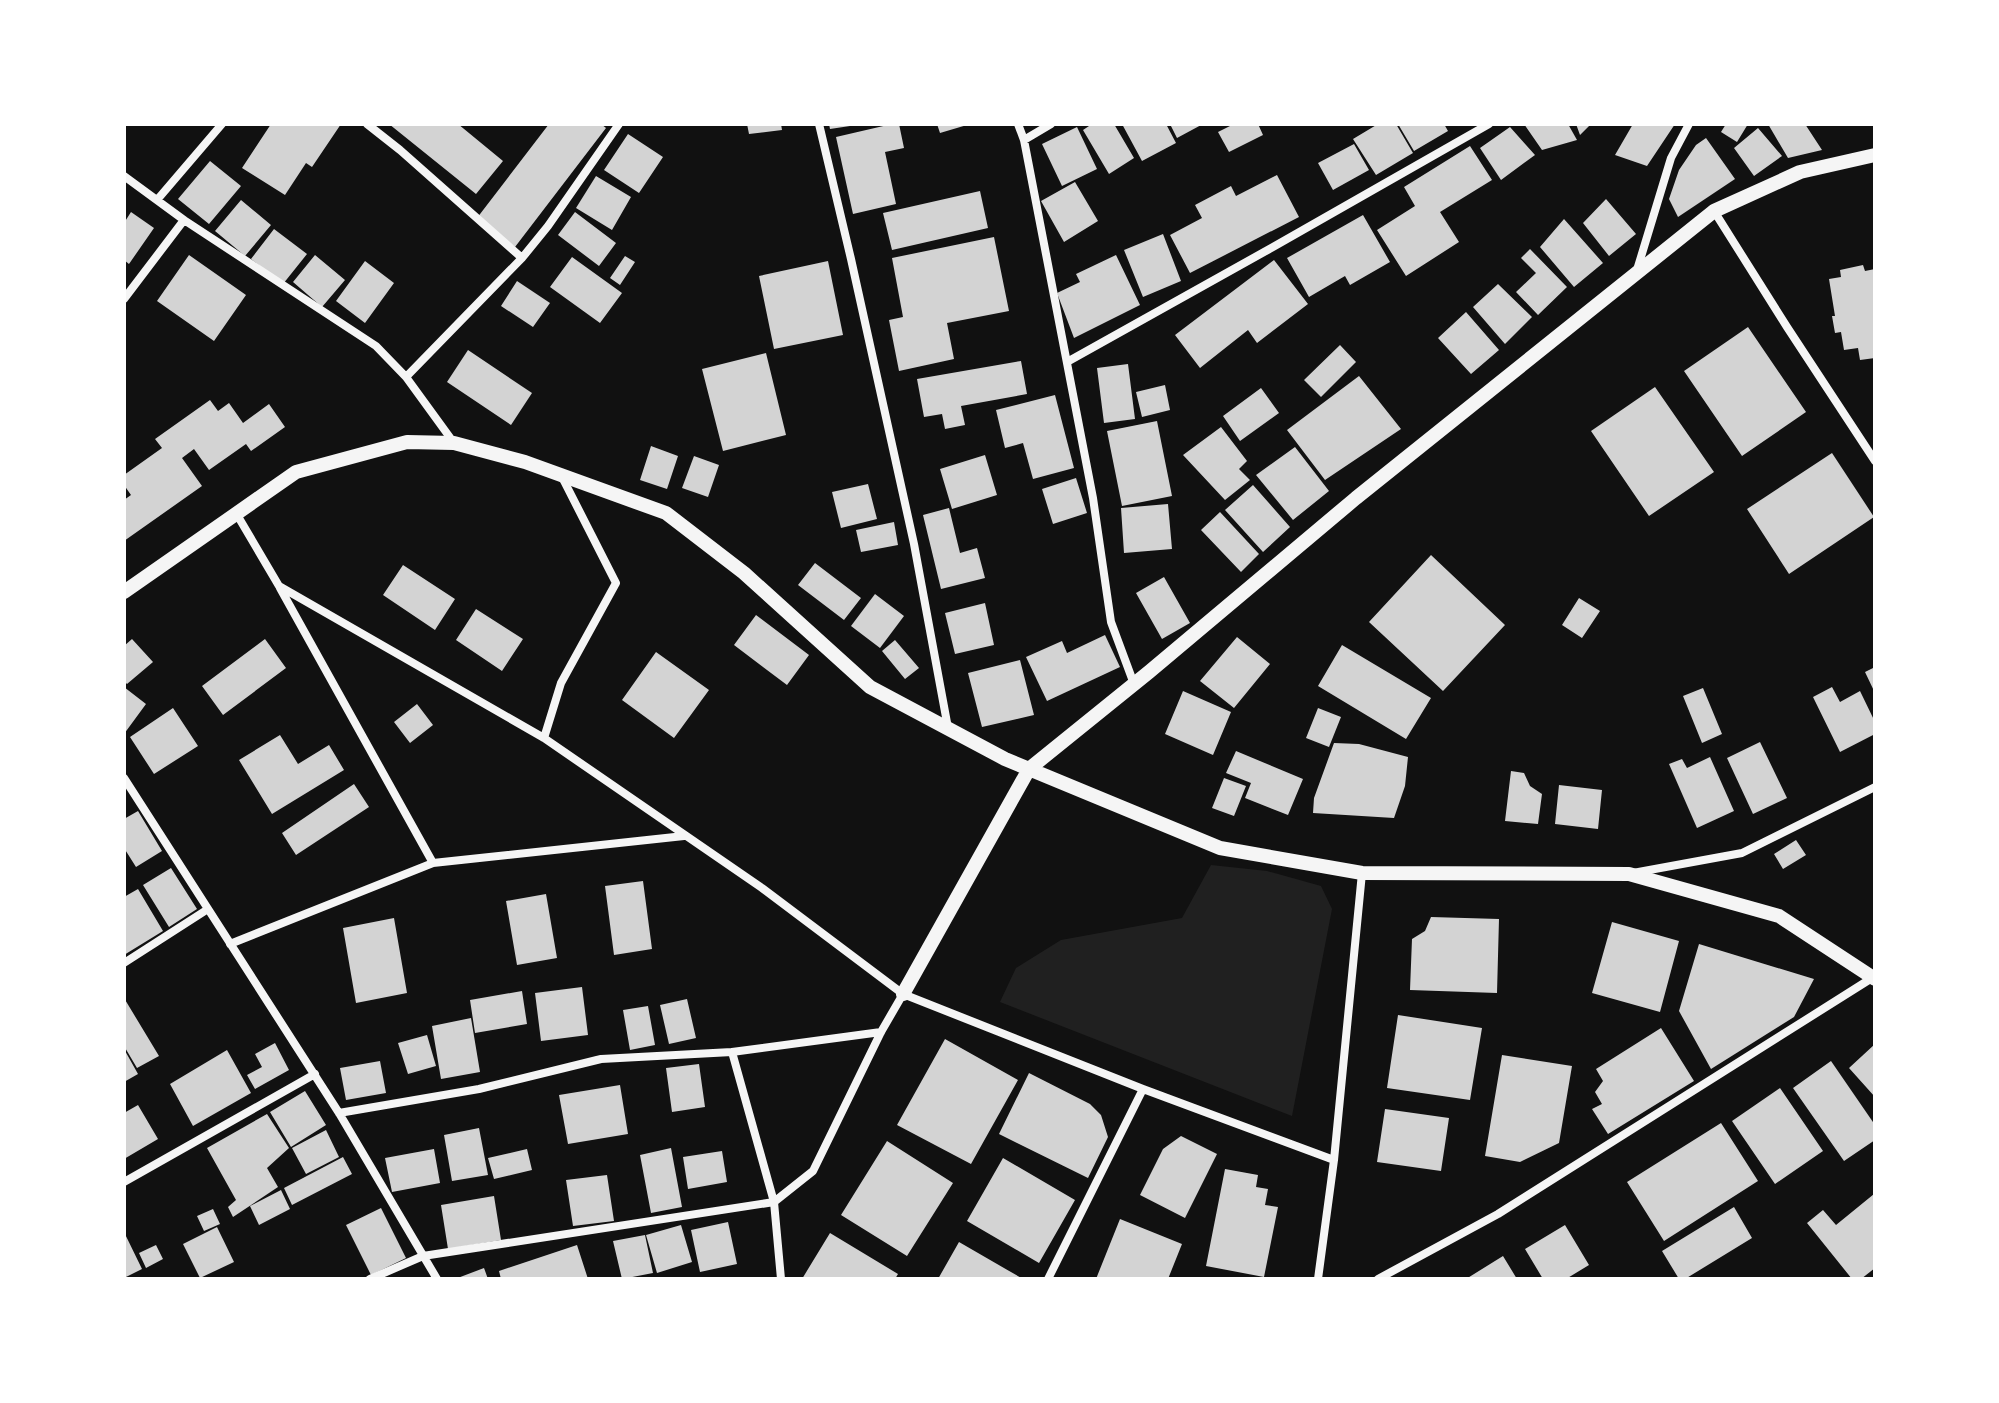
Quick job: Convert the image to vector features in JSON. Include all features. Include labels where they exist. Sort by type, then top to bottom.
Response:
[{"type":"street","points":[[157,200],[222,124]]},
{"type":"street","points":[[367,124],[522,258]]},
{"type":"street","points":[[406,377],[522,258],[619,124]]},
{"type":"street","points":[[819,124],[914,544],[948,729]]},
{"type":"street","points":[[1018,124],[1024,140],[1093,498],[1111,622],[1134,684]]},
{"type":"street","points":[[1024,140],[1051,124]]},
{"type":"street","points":[[1067,362],[1489,124]]},
{"type":"street","points":[[1636,274],[1671,158],[1689,124]]},
{"type":"street","points":[[370,1279],[423,1256],[774,1202],[813,1171],[881,1032],[1029,769],[1356,498],[1714,211],[1800,172],[1875,155]]},
{"type":"street","points":[[124,176],[184,220],[376,346],[406,377],[454,443]]},
{"type":"street","points":[[1714,211],[1875,461]]},
{"type":"street","points":[[124,299],[184,220]]},
{"type":"street","points":[[124,592],[296,472],[407,442],[454,443],[525,462],[666,513],[744,573],[870,687],[1005,759],[1220,848],[1362,873],[1629,874],[1742,853],[1875,787]]},
{"type":"street","points":[[544,738],[561,683],[616,583],[561,475]]},
{"type":"street","points":[[236,513],[433,863]]},
{"type":"street","points":[[279,586],[544,738],[762,888],[903,994],[1334,1160]]},
{"type":"street","points":[[124,778],[315,1074],[437,1279]]},
{"type":"street","points":[[230,944],[433,863],[685,836]]},
{"type":"street","points":[[1318,1279],[1334,1160],[1362,873]]},
{"type":"street","points":[[1378,1279],[1498,1214],[1874,979],[1779,916],[1629,874]]},
{"type":"street","points":[[124,963],[208,909]]},
{"type":"street","points":[[339,1113],[479,1089],[601,1059],[732,1052],[881,1032]]},
{"type":"street","points":[[732,1052],[774,1202],[781,1279]]},
{"type":"street","points":[[124,1182],[315,1074]]},
{"type":"street","points":[[1048,1279],[1143,1089]]},
{"type":"shaded area","points":[[1211,865],[1267,871],[1321,886],[1332,909],[1292,1116],[1000,1002],[1016,968],[1061,940],[1182,918]]},
{"type":"building","points":[[271,124],[341,124],[312,167],[306,163],[285,195],[242,168]]},
{"type":"building","points":[[389,124],[458,124],[503,161],[476,194]]},
{"type":"building","points":[[549,124],[601,124],[606,128],[515,247],[477,218]]},
{"type":"building","points":[[747,124],[781,124],[782,130],[749,134]]},
{"type":"building","points":[[829,124],[850,124],[850,126],[830,129]]},
{"type":"building","points":[[899,124],[904,148],[885,152],[896,204],[853,214],[836,137]]},
{"type":"building","points":[[937,124],[967,124],[967,125],[940,133]]},
{"type":"building","points":[[1092,124],[1114,124],[1134,158],[1109,174],[1083,130]]},
{"type":"building","points":[[1122,124],[1166,124],[1176,143],[1142,161]]},
{"type":"building","points":[[1170,124],[1203,124],[1177,138]]},
{"type":"building","points":[[1234,124],[1258,124],[1263,135],[1229,152],[1218,132]]},
{"type":"building","points":[[1378,124],[1396,124],[1413,153],[1376,175],[1353,139]]},
{"type":"building","points":[[1398,124],[1444,124],[1448,131],[1414,151]]},
{"type":"building","points":[[1524,124],[1568,124],[1577,140],[1542,150]]},
{"type":"building","points":[[1576,124],[1591,124],[1580,135]]},
{"type":"building","points":[[1633,124],[1675,124],[1647,166],[1615,155]]},
{"type":"building","points":[[1726,124],[1748,124],[1737,142],[1721,132]]},
{"type":"building","points":[[1768,124],[1805,124],[1822,150],[1788,158]]},
{"type":"building","points":[[1077,127],[1097,169],[1062,186],[1042,144]]},
{"type":"building","points":[[1510,127],[1535,155],[1501,180],[1480,148]]},
{"type":"building","points":[[1758,128],[1782,156],[1754,176],[1734,148]]},
{"type":"building","points":[[628,134],[663,157],[639,193],[604,170]]},
{"type":"building","points":[[1706,138],[1735,179],[1678,217],[1669,199],[1679,170],[1696,145]]},
{"type":"building","points":[[1354,144],[1369,170],[1333,190],[1318,163]]},
{"type":"building","points":[[1470,146],[1492,180],[1440,212],[1459,242],[1406,276],[1377,230],[1415,206],[1404,187]]},
{"type":"building","points":[[210,161],[241,186],[209,224],[178,199]]},
{"type":"building","points":[[1277,175],[1299,217],[1190,273],[1170,235],[1202,218],[1195,205],[1231,186],[1236,196]]},
{"type":"building","points":[[596,176],[631,197],[612,230],[576,208]]},
{"type":"building","points":[[1075,182],[1098,221],[1064,242],[1041,201]]},
{"type":"building","points":[[980,191],[988,228],[892,250],[883,213]]},
{"type":"building","points":[[1606,199],[1636,234],[1609,256],[1583,223]]},
{"type":"building","points":[[241,200],[271,225],[245,256],[215,231]]},
{"type":"building","points":[[131,212],[154,228],[129,264],[124,260],[124,223]]},
{"type":"building","points":[[575,212],[616,243],[599,266],[558,235]]},
{"type":"building","points":[[1363,215],[1390,262],[1350,285],[1345,276],[1309,297],[1287,258]]},
{"type":"building","points":[[1564,219],[1603,263],[1574,287],[1540,247]]},
{"type":"building","points":[[274,229],[307,254],[283,284],[251,259]]},
{"type":"building","points":[[1163,234],[1181,281],[1143,297],[1124,250]]},
{"type":"building","points":[[994,237],[1009,311],[947,323],[954,359],[899,371],[889,320],[903,317],[892,258]]},
{"type":"building","points":[[1530,249],[1567,287],[1538,315],[1516,292],[1536,273],[1521,258]]},
{"type":"building","points":[[189,255],[246,295],[214,341],[157,301]]},
{"type":"building","points":[[315,255],[345,280],[322,307],[293,282]]},
{"type":"building","points":[[1116,255],[1140,305],[1074,338],[1057,293],[1080,282],[1076,274]]},
{"type":"building","points":[[625,256],[635,262],[620,285],[610,278]]},
{"type":"building","points":[[572,257],[622,293],[600,323],[550,287]]},
{"type":"building","points":[[1274,260],[1308,304],[1257,343],[1248,330],[1200,368],[1175,335]]},
{"type":"building","points":[[365,261],[394,283],[365,323],[336,301]]},
{"type":"building","points":[[828,261],[843,335],[774,349],[759,276]]},
{"type":"building","points":[[1863,265],[1865,271],[1875,269],[1875,358],[1860,360],[1858,348],[1844,350],[1841,332],[1835,333],[1829,279],[1841,277],[1840,270]]},
{"type":"building","points":[[517,281],[550,303],[533,327],[501,306]]},
{"type":"building","points":[[1498,284],[1532,317],[1505,344],[1473,307]]},
{"type":"building","points":[[1466,312],[1499,350],[1471,374],[1438,338]]},
{"type":"building","points":[[1748,327],[1806,412],[1742,456],[1684,371]]},
{"type":"building","points":[[1340,345],[1356,362],[1321,397],[1304,380]]},
{"type":"building","points":[[468,350],[532,393],[511,425],[447,382]]},
{"type":"building","points":[[766,353],[786,435],[723,451],[702,369]]},
{"type":"building","points":[[1021,361],[1027,394],[961,406],[965,425],[945,429],[942,414],[924,417],[917,379]]},
{"type":"building","points":[[1128,364],[1135,419],[1104,423],[1097,368]]},
{"type":"building","points":[[1359,376],[1401,429],[1325,480],[1287,430]]},
{"type":"building","points":[[1165,385],[1170,410],[1142,417],[1136,392]]},
{"type":"building","points":[[1655,387],[1714,472],[1649,516],[1591,431]]},
{"type":"building","points":[[1261,388],[1279,413],[1240,441],[1223,416]]},
{"type":"building","points":[[1055,395],[1074,468],[1033,479],[1023,443],[1005,448],[996,410]]},
{"type":"building","points":[[210,400],[218,411],[229,403],[243,423],[269,404],[285,427],[251,451],[246,444],[209,470],[194,449],[182,458],[202,486],[124,541],[124,500],[131,495],[124,485],[124,475],[162,448],[155,439]]},
{"type":"building","points":[[1157,421],[1172,496],[1122,506],[1107,431]]},
{"type":"building","points":[[1221,427],[1247,461],[1239,469],[1250,480],[1225,500],[1183,455]]},
{"type":"building","points":[[651,446],[678,456],[667,489],[640,480]]},
{"type":"building","points":[[1295,447],[1329,491],[1293,520],[1256,475]]},
{"type":"building","points":[[1832,453],[1874,517],[1789,574],[1747,509]]},
{"type":"building","points":[[985,455],[997,495],[952,509],[940,469]]},
{"type":"building","points":[[694,456],[719,465],[708,497],[682,488]]},
{"type":"building","points":[[1076,478],[1087,513],[1053,524],[1042,489]]},
{"type":"building","points":[[868,484],[877,519],[841,528],[832,492]]},
{"type":"building","points":[[1253,485],[1290,527],[1263,552],[1225,510]]},
{"type":"building","points":[[1168,504],[1172,549],[1124,553],[1121,508]]},
{"type":"building","points":[[949,508],[960,553],[977,548],[985,578],[941,589],[923,515]]},
{"type":"building","points":[[1220,512],[1259,554],[1241,572],[1201,530]]},
{"type":"building","points":[[894,522],[898,545],[861,552],[856,530]]},
{"type":"building","points":[[1431,555],[1505,625],[1443,691],[1369,622]]},
{"type":"building","points":[[815,563],[861,598],[844,620],[798,585]]},
{"type":"building","points":[[403,565],[455,599],[435,630],[383,595]]},
{"type":"building","points":[[1164,577],[1190,623],[1162,639],[1136,593]]},
{"type":"building","points":[[875,594],[904,616],[880,648],[851,626]]},
{"type":"building","points":[[1579,598],[1600,611],[1582,638],[1562,625]]},
{"type":"building","points":[[985,603],[994,645],[955,654],[945,613]]},
{"type":"building","points":[[476,609],[523,639],[502,671],[456,640]]},
{"type":"building","points":[[756,615],[809,655],[787,685],[734,645]]},
{"type":"building","points":[[1105,635],[1120,667],[1047,701],[1026,657],[1062,641],[1067,653]]},
{"type":"building","points":[[1237,637],[1270,664],[1234,708],[1200,681]]},
{"type":"building","points":[[132,639],[153,662],[127,684],[124,681],[124,646]]},
{"type":"building","points":[[265,639],[286,668],[223,715],[202,686]]},
{"type":"building","points":[[895,640],[919,668],[905,679],[882,651]]},
{"type":"building","points":[[1342,645],[1431,698],[1406,739],[1318,686]]},
{"type":"building","points":[[656,652],[709,690],[674,738],[622,700]]},
{"type":"building","points":[[1020,660],[1034,715],[982,727],[968,673]]},
{"type":"building","points":[[1875,667],[1875,693],[1865,672]]},
{"type":"building","points":[[124,687],[146,704],[124,734]]},
{"type":"building","points":[[1832,687],[1840,702],[1860,691],[1875,722],[1875,734],[1840,752],[1813,697]]},
{"type":"building","points":[[1703,688],[1722,734],[1702,743],[1683,696]]},
{"type":"building","points":[[1183,691],[1231,712],[1213,755],[1165,734]]},
{"type":"building","points":[[417,704],[433,725],[410,743],[394,722]]},
{"type":"building","points":[[173,708],[198,746],[154,774],[130,737]]},
{"type":"building","points":[[1318,708],[1341,717],[1329,747],[1306,738]]},
{"type":"building","points":[[280,735],[298,764],[329,745],[344,770],[272,814],[239,760]]},
{"type":"building","points":[[1760,742],[1787,798],[1753,814],[1727,758]]},
{"type":"building","points":[[1334,743],[1359,744],[1408,757],[1405,786],[1394,818],[1313,813],[1314,798]]},
{"type":"building","points":[[1236,751],[1303,779],[1288,815],[1245,798],[1251,783],[1226,773]]},
{"type":"building","points":[[1710,757],[1734,811],[1697,828],[1669,764],[1682,759],[1687,768]]},
{"type":"building","points":[[1511,771],[1524,773],[1530,786],[1542,794],[1538,824],[1505,821]]},
{"type":"building","points":[[1224,778],[1246,786],[1234,816],[1212,808]]},
{"type":"building","points":[[354,784],[369,807],[296,855],[282,833]]},
{"type":"building","points":[[1559,785],[1602,790],[1598,829],[1555,824]]},
{"type":"building","points":[[138,811],[162,851],[136,867],[124,848],[124,819]]},
{"type":"building","points":[[1796,840],[1806,855],[1783,869],[1774,854]]},
{"type":"building","points":[[171,868],[197,909],[169,927],[143,885]]},
{"type":"building","points":[[643,881],[652,949],[614,955],[605,886]]},
{"type":"building","points":[[138,889],[163,931],[124,955],[124,897]]},
{"type":"building","points":[[546,894],[557,958],[517,965],[506,901]]},
{"type":"building","points":[[1431,917],[1499,919],[1497,993],[1410,990],[1412,939],[1425,931]]},
{"type":"building","points":[[394,918],[407,993],[356,1003],[343,928]]},
{"type":"building","points":[[1612,922],[1679,941],[1660,1012],[1592,993]]},
{"type":"building","points":[[1699,944],[1814,979],[1794,1017],[1711,1069],[1679,1011]]},
{"type":"building","points":[[582,987],[588,1035],[541,1041],[535,993]]},
{"type":"building","points":[[522,991],[527,1024],[475,1033],[470,1000]]},
{"type":"building","points":[[124,998],[159,1056],[137,1068],[124,1046]]},
{"type":"building","points":[[687,999],[696,1038],[669,1044],[660,1005]]},
{"type":"building","points":[[648,1006],[655,1045],[630,1050],[623,1010]]},
{"type":"building","points":[[1398,1015],[1482,1028],[1470,1100],[1387,1088]]},
{"type":"building","points":[[471,1018],[480,1072],[441,1079],[432,1026]]},
{"type":"building","points":[[1661,1028],[1694,1081],[1608,1134],[1592,1109],[1602,1104],[1595,1092],[1603,1081],[1596,1069]]},
{"type":"building","points":[[427,1035],[436,1066],[408,1074],[398,1043]]},
{"type":"building","points":[[945,1039],[1018,1080],[971,1164],[897,1125]]},
{"type":"building","points":[[275,1043],[289,1070],[255,1089],[247,1075],[262,1067],[255,1054]]},
{"type":"building","points":[[1875,1044],[1875,1097],[1849,1068]]},
{"type":"building","points":[[124,1049],[138,1074],[124,1082]]},
{"type":"building","points":[[227,1050],[251,1093],[193,1126],[170,1084]]},
{"type":"building","points":[[1502,1055],[1572,1066],[1559,1143],[1520,1162],[1485,1156]]},
{"type":"building","points":[[380,1061],[386,1093],[346,1100],[340,1068]]},
{"type":"building","points":[[1831,1061],[1875,1125],[1875,1140],[1844,1161],[1793,1088]]},
{"type":"building","points":[[699,1064],[705,1107],[672,1112],[666,1068]]},
{"type":"building","points":[[1029,1073],[1090,1104],[1101,1115],[1108,1137],[1088,1178],[999,1134]]},
{"type":"building","points":[[620,1085],[628,1134],[568,1144],[559,1095]]},
{"type":"building","points":[[1780,1088],[1823,1151],[1775,1184],[1732,1121]]},
{"type":"building","points":[[305,1091],[326,1125],[291,1147],[270,1112]]},
{"type":"building","points":[[138,1105],[158,1139],[124,1159],[124,1113]]},
{"type":"building","points":[[1385,1109],[1449,1118],[1441,1171],[1377,1162]]},
{"type":"building","points":[[267,1114],[289,1148],[267,1168],[278,1187],[233,1217],[228,1207],[236,1200],[207,1148]]},
{"type":"building","points":[[1721,1123],[1758,1181],[1664,1241],[1627,1182]]},
{"type":"building","points":[[479,1128],[488,1175],[452,1181],[444,1135]]},
{"type":"building","points":[[326,1130],[339,1157],[306,1174],[292,1148]]},
{"type":"building","points":[[1181,1136],[1217,1154],[1185,1218],[1140,1195],[1163,1149]]},
{"type":"building","points":[[887,1141],[953,1183],[907,1256],[841,1215]]},
{"type":"building","points":[[671,1148],[682,1207],[651,1213],[640,1155]]},
{"type":"building","points":[[434,1149],[440,1183],[392,1192],[385,1158]]},
{"type":"building","points":[[527,1149],[532,1170],[494,1179],[488,1158]]},
{"type":"building","points":[[722,1151],[727,1182],[688,1189],[683,1157]]},
{"type":"building","points":[[343,1157],[352,1174],[292,1205],[284,1188]]},
{"type":"building","points":[[1003,1158],[1075,1200],[1039,1263],[967,1221]]},
{"type":"building","points":[[1225,1169],[1258,1175],[1256,1187],[1268,1189],[1265,1205],[1278,1207],[1264,1277],[1206,1266]]},
{"type":"building","points":[[607,1175],[614,1221],[573,1226],[566,1180]]},
{"type":"building","points":[[281,1190],[290,1209],[259,1225],[250,1206]]},
{"type":"building","points":[[1874,1194],[1875,1268],[1861,1279],[1852,1279],[1807,1223],[1823,1210],[1836,1225]]},
{"type":"building","points":[[494,1196],[501,1240],[448,1249],[441,1205]]},
{"type":"building","points":[[1734,1207],[1752,1238],[1685,1279],[1679,1279],[1662,1251]]},
{"type":"building","points":[[381,1208],[406,1258],[371,1275],[346,1225]]},
{"type":"building","points":[[213,1209],[220,1224],[204,1231],[197,1216]]},
{"type":"building","points":[[1120,1219],[1182,1244],[1168,1279],[1096,1279]]},
{"type":"building","points":[[728,1222],[737,1264],[700,1272],[691,1230]]},
{"type":"building","points":[[681,1225],[692,1262],[657,1273],[646,1235]]},
{"type":"building","points":[[1565,1225],[1589,1265],[1566,1279],[1543,1279],[1525,1249]]},
{"type":"building","points":[[217,1227],[234,1262],[200,1278],[183,1244]]},
{"type":"building","points":[[124,1232],[142,1269],[124,1278]]},
{"type":"building","points":[[830,1233],[898,1274],[895,1279],[802,1279]]},
{"type":"building","points":[[645,1235],[653,1273],[622,1279],[613,1241]]},
{"type":"building","points":[[959,1242],[1023,1279],[938,1279]]},
{"type":"building","points":[[156,1245],[163,1259],[146,1268],[139,1253]]},
{"type":"building","points":[[577,1245],[588,1279],[501,1279],[499,1271]]},
{"type":"building","points":[[1503,1256],[1517,1279],[1466,1279]]},
{"type":"building","points":[[484,1268],[488,1279],[455,1279]]}]
